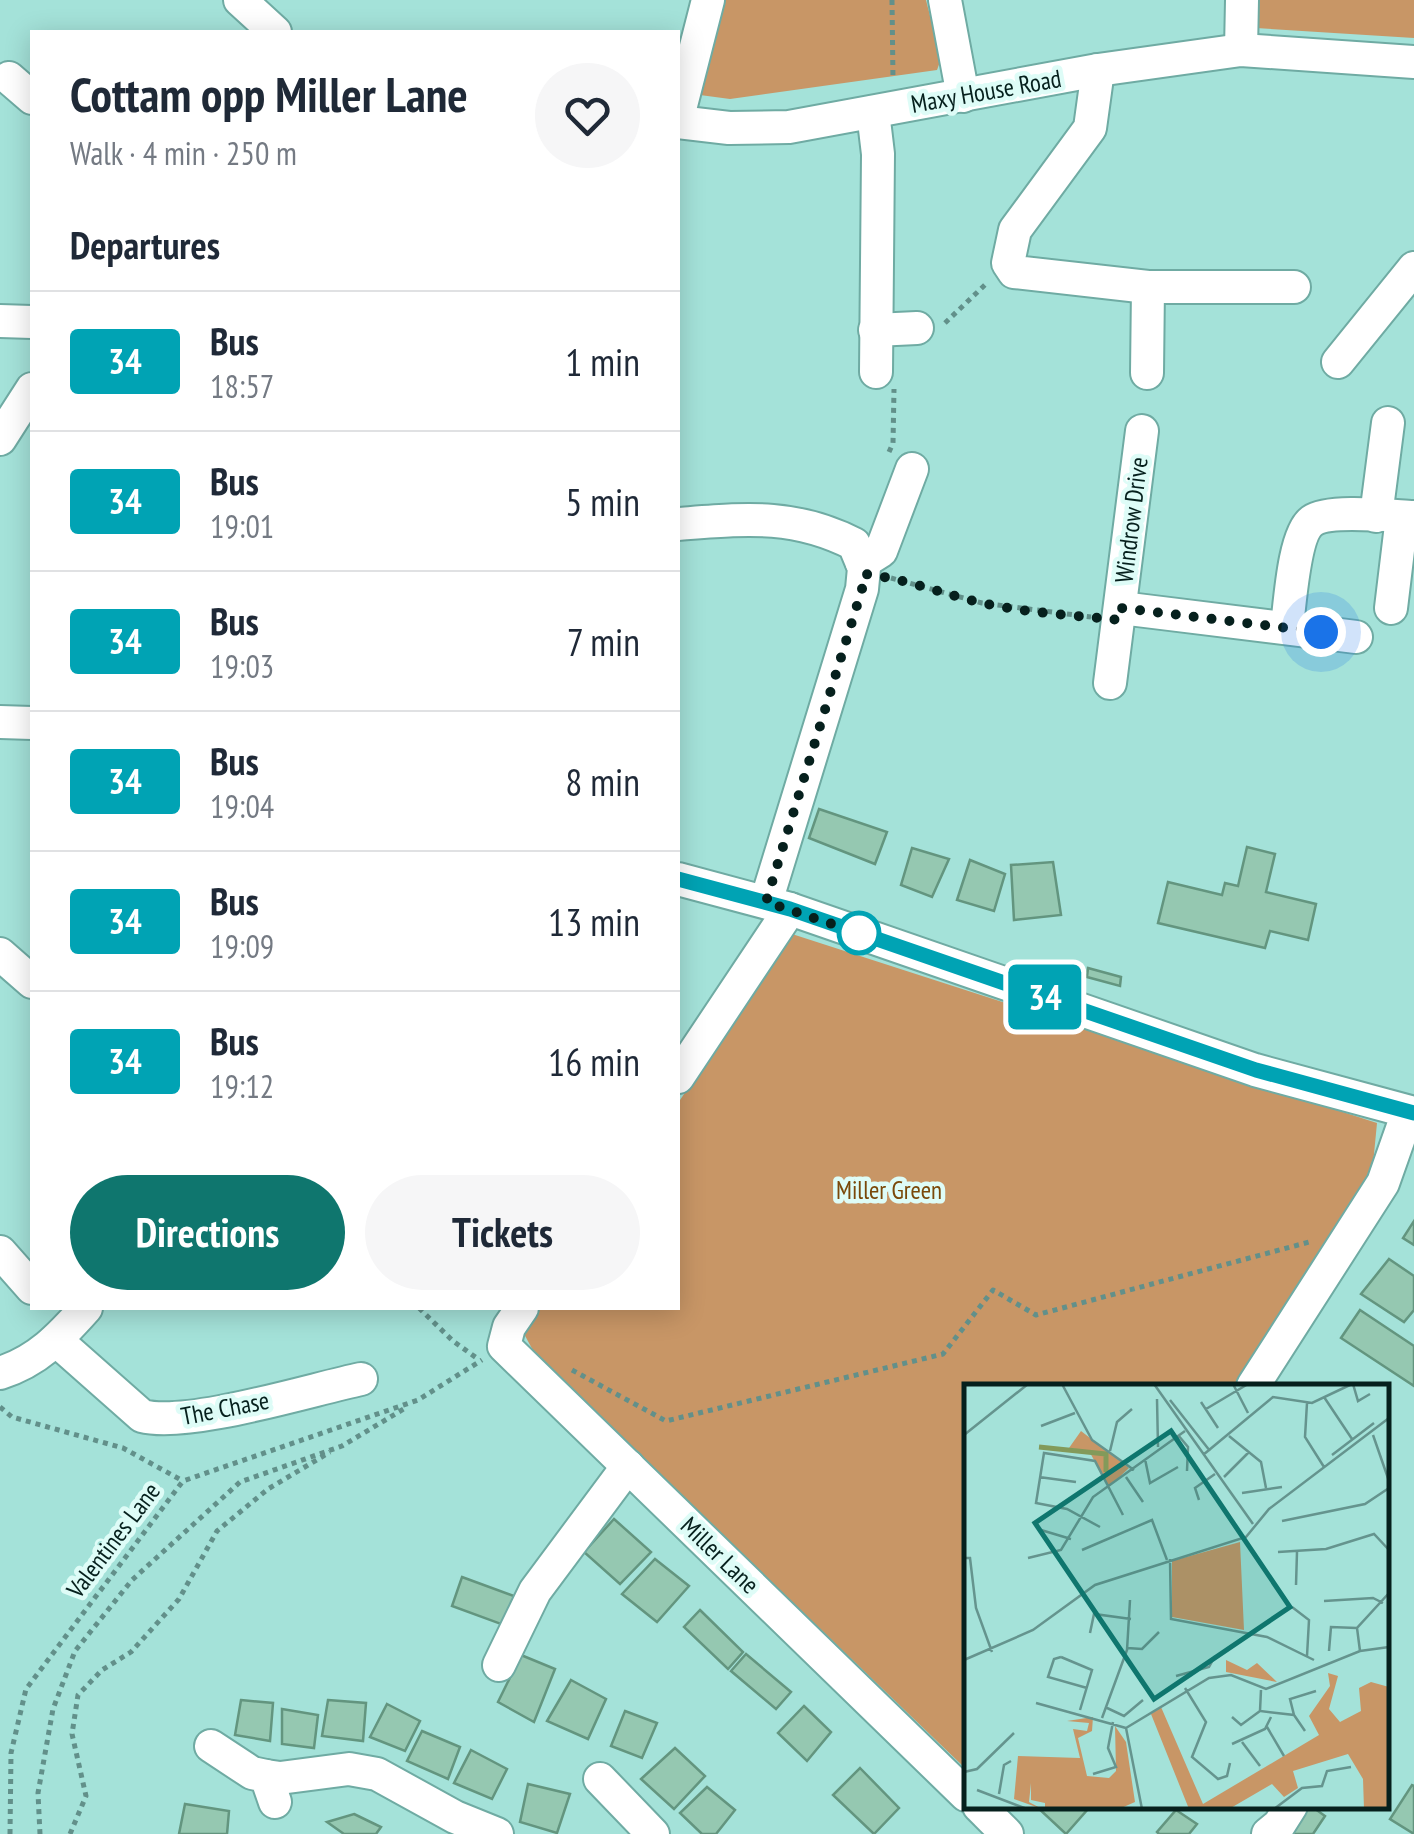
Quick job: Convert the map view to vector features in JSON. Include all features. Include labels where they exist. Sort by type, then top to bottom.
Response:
[{"type":"street","points":[[240,0],[273,30]]},
{"type":"street","points":[[680,112],[708,0]]},
{"type":"street","points":[[945,0],[962,96]]},
{"type":"street","points":[[1241,50],[1242,0]]},
{"type":"street","name":"Maxy House Road","points":[[680,120],[729,128],[790,127],[1098,70],[1241,50],[1414,62]]},
{"type":"street","name":"Maxy House Road","points":[[1008,263],[1015,230],[1090,128],[1098,70]]},
{"type":"street","points":[[873,112],[878,173],[875,330],[886,383]]},
{"type":"street","points":[[1008,263],[1014,272],[1029,276],[1148,287],[1294,287]]},
{"type":"street","points":[[1338,362],[1414,268]]},
{"type":"street","points":[[1147,374],[1148,287]]},
{"type":"street","points":[[0,321],[30,322]]},
{"type":"street","points":[[875,330],[916,328]]},
{"type":"street","points":[[0,439],[30,393]]},
{"type":"street","points":[[1388,423],[1397,516],[1391,608]]},
{"type":"street","name":"Windrow Drive","points":[[1110,683],[1142,431]]},
{"type":"street","points":[[863,569],[881,551],[912,468]]},
{"type":"street","points":[[1286,626],[1301,538],[1312,521],[1329,516],[1397,516]]},
{"type":"street","points":[[680,524],[786,520],[826,530],[854,544],[863,569],[862,589],[778,905],[680,1074]]},
{"type":"street","name":"Windrow Drive","points":[[1120,614],[1286,626],[1356,637]]},
{"type":"street","points":[[680,880],[778,905],[1256,1070],[1411,1112],[1383,1183],[1254,1384]]},
{"type":"street","points":[[0,954],[30,980]]},
{"type":"street","points":[[0,1252],[30,1286]]},
{"type":"street","points":[[492,1353],[521,1310]]},
{"type":"street","name":"The Chase","points":[[0,1373],[22,1366],[66,1320],[142,1416],[155,1420],[200,1416],[360,1379]]},
{"type":"street","name":"Miller Lane","points":[[492,1353],[628,1466],[964,1793]]},
{"type":"street","points":[[500,1665],[535,1592],[628,1466]]},
{"type":"street","points":[[211,1746],[271,1789],[280,1778],[349,1768],[377,1774],[454,1817],[498,1834]]},
{"type":"street","points":[[600,1779],[642,1830]]},
{"type":"street","points":[[981,1809],[1007,1834]]},
{"type":"street","points":[[1268,1834],[1279,1826],[1289,1809]]},
{"type":"path","points":[[892,0],[893,83]]},
{"type":"path","points":[[916,328],[940,328],[1008,263]]},
{"type":"path","points":[[886,383],[895,408]]},
{"type":"path","points":[[863,569],[982,603],[1120,614]]},
{"type":"path","points":[[565,1366],[666,1422],[944,1354],[993,1290],[1036,1315],[1334,1235],[1346,1242]]},
{"type":"path","points":[[421,1310],[452,1340],[492,1353]]},
{"type":"path","name":"Valentines Lane","points":[[10,1834],[11,1753],[26,1689],[183,1481],[418,1400],[492,1353]]},
{"type":"path","points":[[70,1834],[86,1796],[72,1734],[78,1695],[102,1670],[131,1652],[178,1599],[217,1531],[268,1489],[418,1400]]},
{"type":"path","points":[[0,1407],[12,1417],[123,1448],[183,1481]]},
{"type":"path","points":[[40,1834],[38,1793],[44,1752],[53,1708],[74,1651],[132,1580],[240,1482],[342,1446]]},
{"type":"green space","points":[[724,0],[926,0],[941,59],[937,70],[730,99],[700,95]]},
{"type":"green space","points":[[1259,0],[1414,0],[1414,38],[1256,28]]},
{"type":"green space","name":"Miller Green","points":[[792,934],[1377,1123],[1371,1185],[1241,1384],[964,1384],[964,1767],[536,1356],[523,1332],[539,1310],[680,1310],[680,1100]]},
{"type":"building","points":[[819,809],[887,832],[875,864],[809,838]]},
{"type":"building","points":[[1247,847],[1275,854],[1266,892],[1316,904],[1308,940],[1270,931],[1265,948],[1158,923],[1168,882],[1222,895],[1225,883],[1238,886]]},
{"type":"building","points":[[912,848],[949,859],[932,897],[901,885]]},
{"type":"building","points":[[970,860],[1005,874],[994,911],[957,900]]},
{"type":"building","points":[[1053,862],[1061,915],[1014,920],[1011,865]]},
{"type":"building","points":[[1088,968],[1121,977],[1120,986],[1087,977]]},
{"type":"building","points":[[1414,1221],[1414,1245],[1403,1238]]},
{"type":"building","points":[[1389,1259],[1414,1276],[1414,1310],[1404,1322],[1361,1294]]},
{"type":"building","points":[[1360,1310],[1414,1346],[1414,1386],[1341,1338]]},
{"type":"building","points":[[614,1519],[651,1552],[620,1584],[584,1552]]},
{"type":"building","points":[[655,1559],[689,1586],[657,1622],[622,1594]]},
{"type":"building","points":[[462,1577],[522,1599],[512,1628],[452,1606]]},
{"type":"building","points":[[700,1610],[743,1652],[728,1669],[684,1627]]},
{"type":"building","points":[[746,1654],[791,1692],[776,1709],[731,1671]]},
{"type":"building","points":[[521,1655],[555,1669],[534,1722],[498,1702]]},
{"type":"building","points":[[571,1680],[606,1699],[588,1739],[547,1721]]},
{"type":"building","points":[[241,1700],[273,1703],[270,1741],[235,1735]]},
{"type":"building","points":[[328,1700],[366,1703],[363,1741],[322,1736]]},
{"type":"building","points":[[387,1704],[420,1721],[405,1751],[370,1737]]},
{"type":"building","points":[[804,1706],[831,1732],[807,1761],[778,1733]]},
{"type":"building","points":[[282,1709],[318,1715],[314,1748],[282,1744]]},
{"type":"building","points":[[625,1711],[657,1723],[642,1758],[611,1746]]},
{"type":"building","points":[[422,1731],[460,1747],[448,1779],[407,1761]]},
{"type":"building","points":[[675,1748],[705,1776],[674,1809],[641,1779]]},
{"type":"building","points":[[471,1750],[507,1769],[492,1799],[454,1783]]},
{"type":"building","points":[[860,1768],[899,1808],[874,1834],[833,1795]]},
{"type":"building","points":[[528,1784],[570,1794],[557,1833],[520,1822]]},
{"type":"building","points":[[1414,1786],[1414,1834],[1390,1819]]},
{"type":"building","points":[[707,1787],[735,1810],[716,1834],[702,1834],[680,1813]]},
{"type":"building","points":[[185,1804],[229,1811],[227,1834],[179,1834]]},
{"type":"building","points":[[1039,1809],[1088,1809],[1066,1834]]},
{"type":"building","points":[[1299,1809],[1315,1809],[1325,1816],[1313,1834],[1283,1834]]},
{"type":"building","points":[[1176,1810],[1197,1824],[1189,1834],[1159,1834],[1157,1832]]},
{"type":"building","points":[[354,1814],[381,1827],[376,1834],[344,1834],[327,1822]]},
{"type":"bus line","name":"34","points":[[680,880],[790,909],[1256,1070],[1414,1113]]},
{"type":"route","points":[[859,933],[862,934],[766,902],[864,574],[885,576],[982,603],[1119,620],[1121,608],[1321,632]]}]
